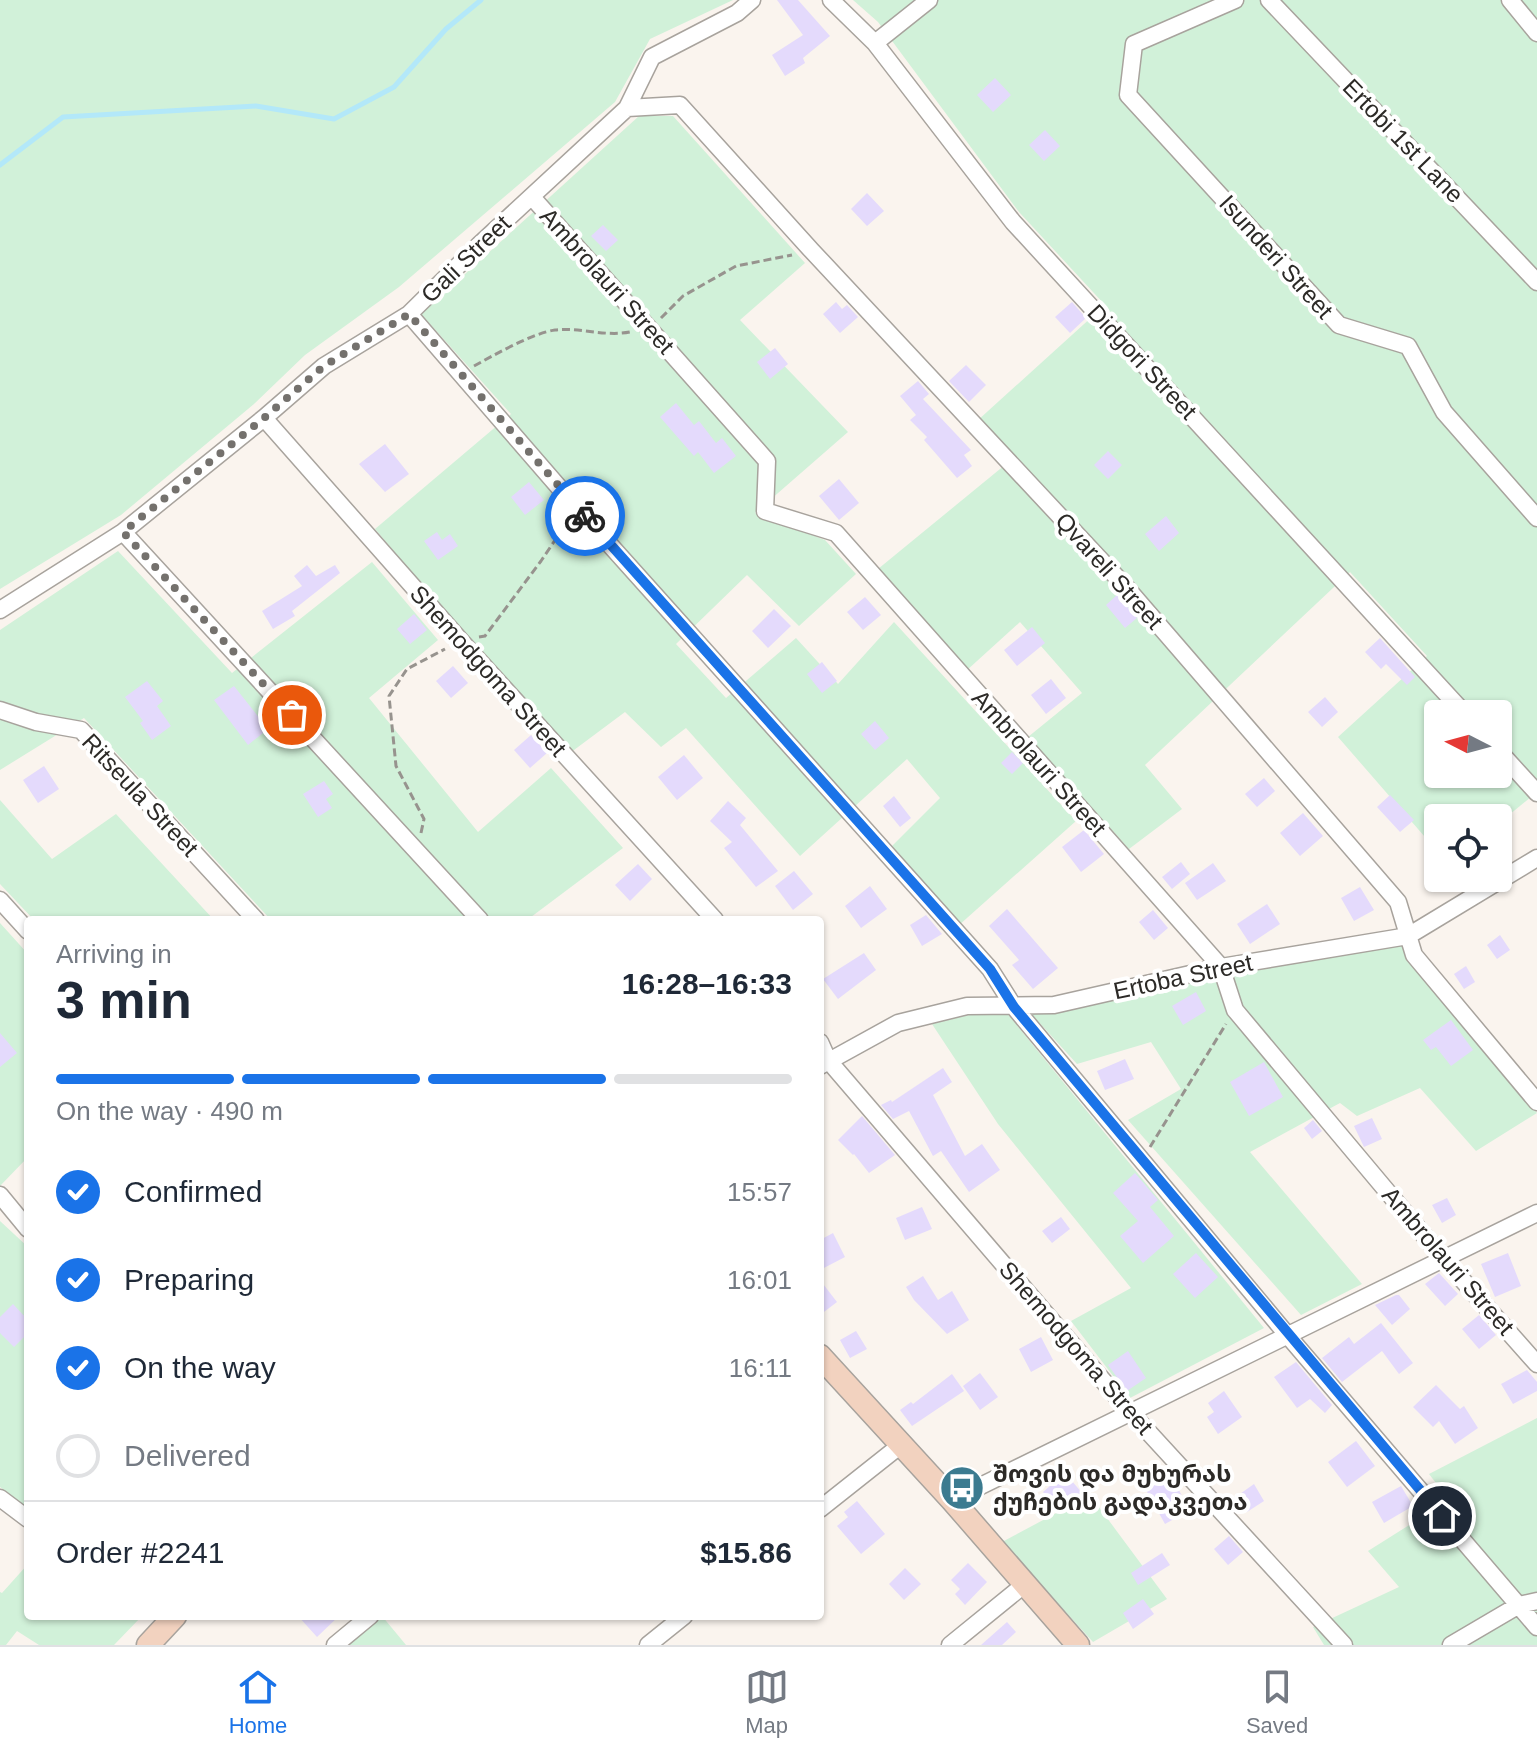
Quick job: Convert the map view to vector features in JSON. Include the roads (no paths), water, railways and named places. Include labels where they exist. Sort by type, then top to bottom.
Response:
[{"type":"street","name":"Gali Street","points":[[0,610],[123,532],[324,366],[409,314],[627,108],[652,57],[737,13],[752,0]]},
{"type":"street","name":"Didgori Street","points":[[831,0],[875,43],[1013,222],[1452,700]]},
{"type":"street","points":[[875,43],[929,0]]},
{"type":"street","name":"Isunderi Street","points":[[1235,0],[1134,44],[1128,95],[1339,325],[1408,346],[1444,412],[1537,518]]},
{"type":"street","name":"Ertobi 1st Lane","points":[[1269,0],[1537,282]]},
{"type":"street","points":[[1510,0],[1537,33]]},
{"type":"street","name":"Qvareli Street","points":[[627,108],[680,105],[1125,586],[1398,902],[1414,955],[1537,1102]]},
{"type":"street","name":"Ambrolauri Street","points":[[532,197],[767,461],[765,511],[836,533],[1221,967],[1235,1010],[1443,1258],[1537,1364]]},
{"type":"street","points":[[409,314],[576,507],[990,969],[1014,1007],[1289,1337],[1537,1627]]},
{"type":"street","name":"Shemodgoma Street","points":[[264,418],[461,641],[711,916]]},
{"type":"street","points":[[123,532],[476,916]]},
{"type":"street","name":"Ritseula Street","points":[[0,710],[36,722],[81,730],[252,916]]},
{"type":"street","points":[[1512,765],[1537,793]]},
{"type":"street","name":"Ertoba Street","points":[[824,1063],[898,1023],[967,1006],[1054,1005],[1221,967],[1408,936],[1537,858]]},
{"type":"street","points":[[0,900],[24,927]]},
{"type":"street","name":"Shemodgoma Street","points":[[824,1063],[1130,1412],[1344,1645]]},
{"type":"street","points":[[0,1195],[24,1224]]},
{"type":"street","points":[[952,1500],[1537,1213]]},
{"type":"street","points":[[824,1360],[952,1500],[1078,1645]]},
{"type":"street","points":[[824,1506],[902,1444]]},
{"type":"street","points":[[0,1498],[24,1516]]},
{"type":"street","points":[[950,1645],[1025,1584]]},
{"type":"street","points":[[1451,1645],[1519,1605],[1537,1601]]},
{"type":"street","points":[[148,1645],[167,1620]]},
{"type":"street","points":[[335,1645],[365,1620]]},
{"type":"street","points":[[648,1645],[679,1620]]},
{"type":"waterway","points":[[0,165],[63,117],[256,106],[334,119],[394,87],[446,29],[481,0]]},
{"type":"place","name":"შოვის და მუხურას ქუჩების გადაკვეთა","points":[[962,1488]]}]
